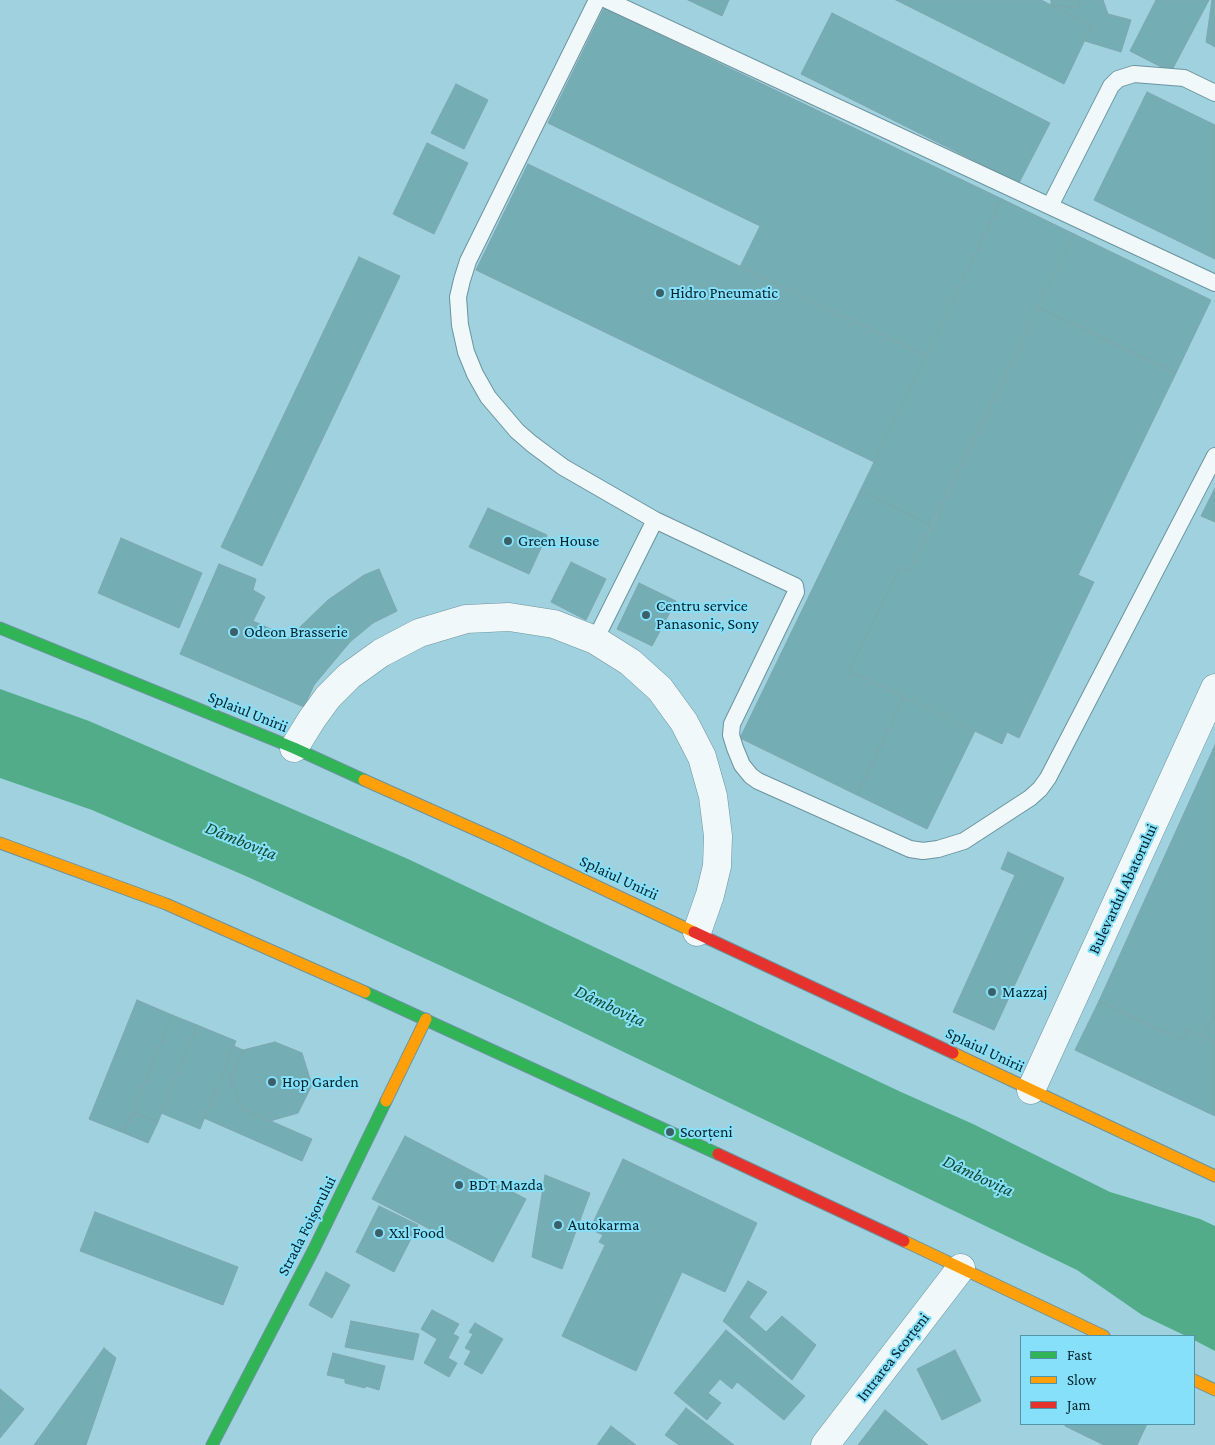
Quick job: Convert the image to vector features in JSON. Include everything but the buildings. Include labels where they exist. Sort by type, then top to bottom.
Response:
[{"type":"main road","name":"Splaiul Unirii","points":[[0,628],[294,748],[503,842],[1215,1176]]},
{"type":"main road","points":[[0,843],[166,904],[426,1019],[1102,1335]]},
{"type":"main road","name":"Strada Foișorului","points":[[212,1445],[314,1249],[426,1019]]},
{"type":"main road","points":[[1195,1380],[1215,1390]]},
{"type":"street","points":[[294,748],[328,697],[349,676],[381,653],[419,633],[466,619],[509,617],[554,624],[595,640],[630,662],[660,689],[684,722],[702,757],[714,796],[718,836],[716,866],[710,896],[697,932]]},
{"type":"street","name":"Bulevardul Abatorului","points":[[1031,1090],[1215,688]]},
{"type":"street","name":"Intrarea Scorțeni","points":[[825,1445],[961,1268]]},
{"type":"lane","points":[[597,0],[468,261],[458,297],[460,325],[466,352],[475,374],[488,397],[517,431],[563,467],[654,520],[795,586],[796,592],[732,724],[735,748],[746,770],[758,781],[910,849],[923,851],[938,850],[955,845],[973,836],[1030,798],[1048,778],[1215,456]]},
{"type":"lane","points":[[607,0],[1215,283]]},
{"type":"lane","points":[[1050,206],[1111,86],[1118,79],[1134,74],[1184,78],[1215,93]]},
{"type":"lane","points":[[595,640],[654,520]]},
{"type":"water","name":"Dâmbovița","points":[[0,689],[89,721],[408,859],[901,1092],[973,1124],[1110,1192],[1200,1219],[1215,1226],[1215,1351],[1195,1341],[1195,1335],[1184,1335],[1142,1315],[1077,1270],[526,1005],[248,877],[92,810],[0,778]]},
{"type":"traffic: fast","points":[[0,628],[294,748],[364,780]]},
{"type":"traffic: fast","points":[[365,992],[718,1154]]},
{"type":"traffic: fast","points":[[212,1445],[314,1249],[386,1101]]},
{"type":"traffic: slow","points":[[364,780],[503,842],[694,932]]},
{"type":"traffic: slow","points":[[0,843],[166,904],[365,992]]},
{"type":"traffic: slow","points":[[386,1101],[426,1019]]},
{"type":"traffic: slow","points":[[953,1053],[1215,1176]]},
{"type":"traffic: slow","points":[[904,1241],[1102,1335]]},
{"type":"traffic: slow","points":[[1195,1380],[1215,1390]]},
{"type":"traffic: jam","points":[[694,932],[953,1053]]},
{"type":"traffic: jam","points":[[718,1154],[904,1241]]},
{"type":"place","name":"Hidro Pneumatic","points":[[660,293]]},
{"type":"place","name":"Green House","points":[[508,541]]},
{"type":"place","name":"Centru service Panasonic, Sony","points":[[646,615]]},
{"type":"place","name":"Odeon Brasserie","points":[[234,632]]},
{"type":"place","name":"Mazzaj","points":[[992,992]]},
{"type":"place","name":"Hop Garden","points":[[272,1082]]},
{"type":"place","name":"Scorțeni","points":[[670,1132]]},
{"type":"place","name":"BDT Mazda","points":[[459,1185]]},
{"type":"place","name":"Autokarma","points":[[558,1225]]},
{"type":"place","name":"Xxl Food","points":[[379,1233]]}]
